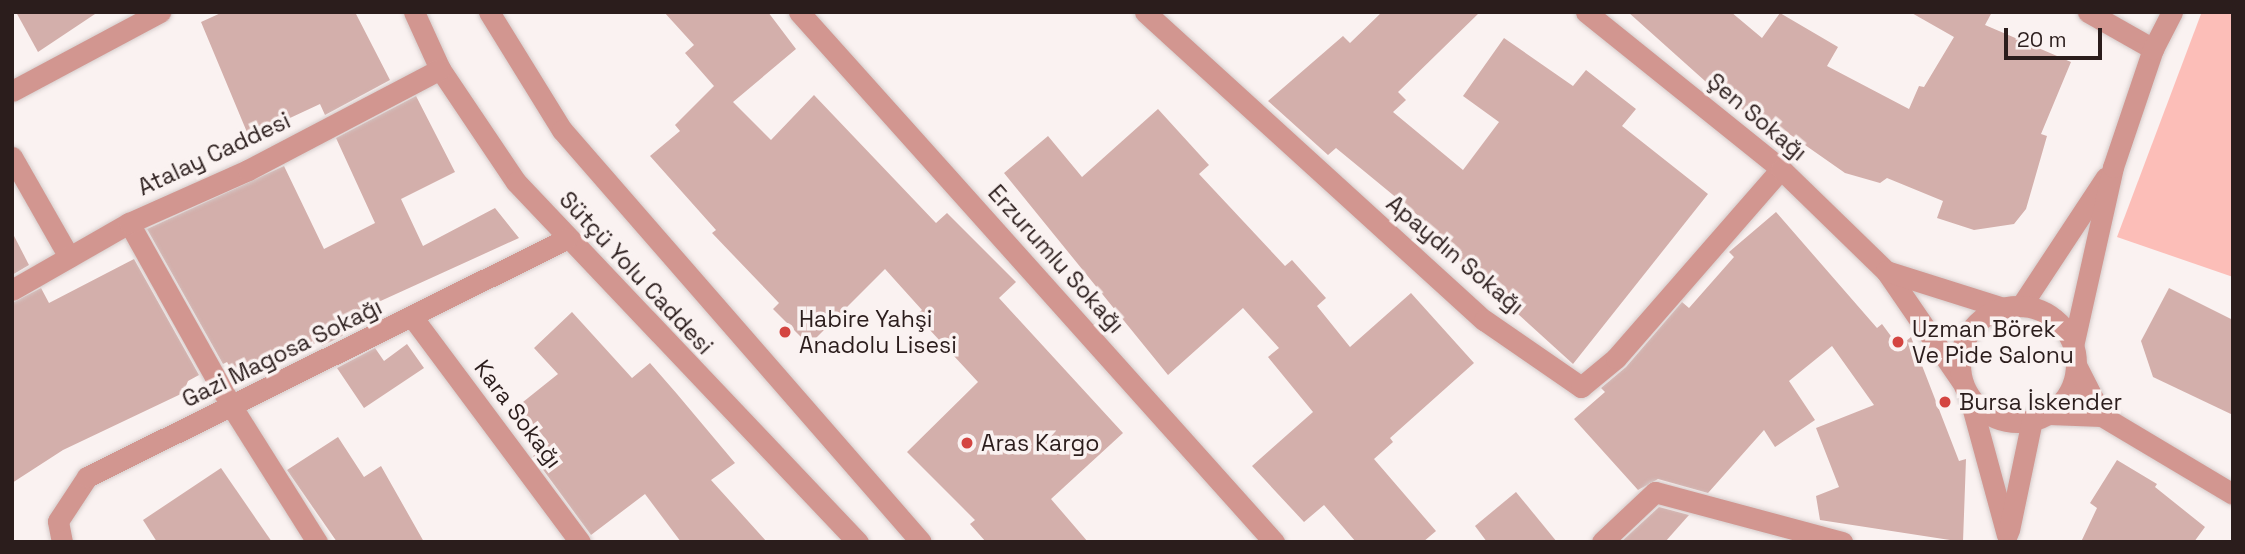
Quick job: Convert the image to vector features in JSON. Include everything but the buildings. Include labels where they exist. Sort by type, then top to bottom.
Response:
[{"type":"street","points":[[12,91],[160,12]]},
{"type":"street","name":"Sütçü Yolu Caddesi","points":[[414,12],[440,69],[516,182],[566,239],[858,542]]},
{"type":"street","name":"Sütçü Yolu Caddesi","points":[[489,12],[562,130],[921,542]]},
{"type":"street","name":"Erzurumlu Sokağı","points":[[799,12],[1274,542]]},
{"type":"street","name":"Apaydın Sokağı","points":[[1145,12],[1484,320],[1581,387],[1616,358],[1781,169]]},
{"type":"street","name":"Şen Sokağı","points":[[1586,12],[1781,169],[1886,271],[1966,390]]},
{"type":"street","points":[[2088,12],[2153,49]]},
{"type":"street","points":[[2006,538],[2040,417],[2073,384],[2075,355],[2113,167],[2153,49],[2172,12]]},
{"type":"street","name":"Atalay Caddesi","points":[[12,290],[129,223],[248,170],[440,69]]},
{"type":"street","points":[[12,157],[69,257]]},
{"type":"street","points":[[2012,307],[2113,167]]},
{"type":"street","points":[[129,223],[232,407],[317,542]]},
{"type":"street","name":"Gazi Magosa Sokağı","points":[[62,542],[58,521],[87,477],[413,318],[566,239]]},
{"type":"street","name":"Şen Sokağı","points":[[1886,271],[2012,307]]},
{"type":"street","points":[[2006,538],[1966,390],[1962,345],[1986,316],[2012,307],[2053,318],[2075,355],[2102,416]]},
{"type":"street","name":"Kara Sokağı","points":[[413,318],[580,542]]},
{"type":"street","points":[[1966,390],[1997,419],[2102,416],[2233,494]]},
{"type":"street","points":[[1602,542],[1654,492],[1842,542]]},
{"type":"shaded area","points":[[2233,12],[2233,277],[2117,237],[2201,14]]},
{"type":"place","name":"Habire Yahşi Anadolu Lisesi","points":[[785,332]]},
{"type":"place","name":"Uzman Börek Ve Pide Salonu","points":[[1898,342]]},
{"type":"place","name":"Bursa İskender","points":[[1945,402]]},
{"type":"place","name":"Aras Kargo","points":[[967,443]]}]
